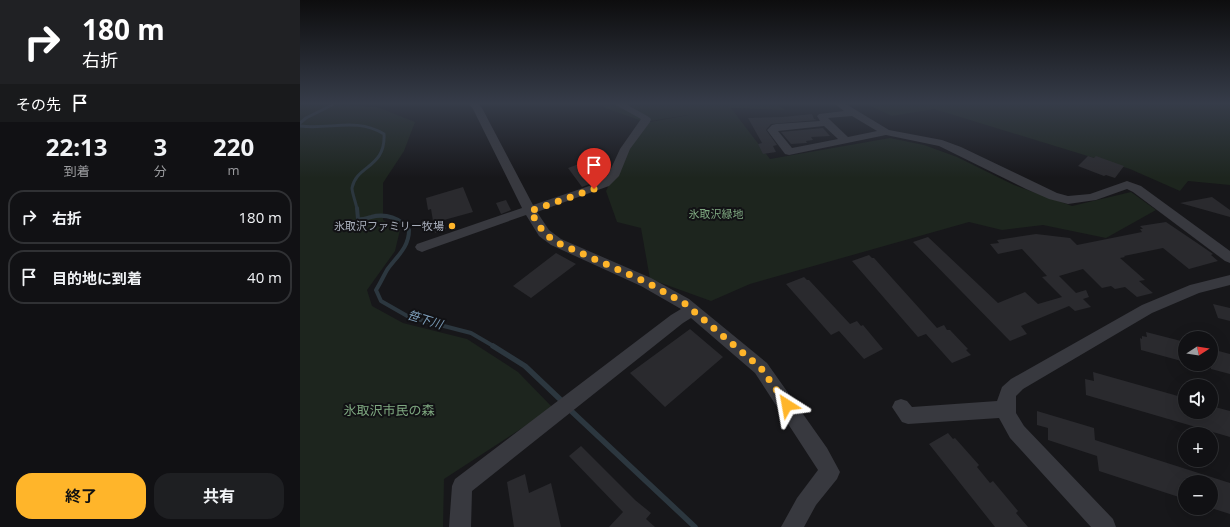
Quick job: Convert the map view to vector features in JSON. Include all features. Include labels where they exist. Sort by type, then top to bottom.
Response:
[{"type":"street","points":[[488,129],[530,211],[544,233],[556,242],[646,282],[684,303],[761,368],[830,472],[823,478],[792,527]]},
{"type":"street","points":[[422,247],[594,189],[610,180],[625,148],[640,129]]},
{"type":"street","points":[[775,129],[772,130],[789,152],[886,132]]},
{"type":"street","points":[[833,129],[846,140]]},
{"type":"street","points":[[880,129],[886,132],[942,143],[958,149],[1030,186],[1052,196],[1068,200],[1092,197],[1127,185],[1137,189],[1230,258]]},
{"type":"street","points":[[1105,527],[1017,432],[1007,417],[1004,408],[1008,392],[1017,384],[1147,309],[1195,289],[1230,280]]},
{"type":"street","points":[[460,527],[462,486],[677,319],[692,310]]},
{"type":"street","points":[[901,407],[908,416],[1004,408]]},
{"type":"green space","name":"氷取沢市民の森","points":[[300,129],[412,129],[404,151],[383,183],[383,220],[400,230],[395,251],[367,290],[372,306],[403,323],[467,339],[518,372],[553,408],[444,479],[443,527],[300,527]]},
{"type":"green space","name":"氷取沢緑地","points":[[637,129],[747,129],[770,159],[890,138],[924,145],[957,157],[1014,185],[1072,206],[1131,192],[1156,210],[1106,238],[1043,225],[1002,230],[969,222],[750,284],[711,301],[650,279],[641,228],[617,222],[606,191]]},
{"type":"green space","points":[[998,129],[1230,129],[1230,185],[1188,181],[1180,191],[1130,169]]},
{"type":"building","points":[[754,129],[767,129],[766,130],[777,145],[773,146],[776,152],[763,154],[758,144],[762,143]]},
{"type":"building","points":[[824,129],[830,136],[811,137],[813,140],[806,141],[807,143],[791,144],[781,132]]},
{"type":"building","points":[[1088,156],[1094,158],[1096,156],[1124,166],[1115,178],[1106,175],[1104,176],[1078,166]]},
{"type":"building","points":[[587,161],[602,179],[582,187],[568,168]]},
{"type":"building","points":[[463,187],[473,212],[444,220],[446,229],[435,233],[431,209],[428,210],[426,198]]},
{"type":"building","points":[[1212,197],[1230,210],[1230,217],[1180,203]]},
{"type":"building","points":[[506,200],[511,210],[501,214],[496,203]]},
{"type":"building","points":[[1166,222],[1213,254],[1211,255],[1218,261],[1189,269],[1163,248],[1124,256],[1125,257],[1120,258],[1145,280],[1139,281],[1153,293],[1137,297],[1125,287],[1115,289],[1111,286],[1102,288],[1083,269],[1059,276],[1076,293],[1086,290],[1089,297],[1083,299],[1091,307],[1075,311],[1069,306],[1021,326],[1027,334],[1010,341],[913,242],[928,237],[998,303],[1025,292],[1038,304],[1062,297],[1042,277],[1047,276],[1022,249],[998,254],[990,244],[999,243],[997,240],[1036,234],[1070,238],[1077,245],[1142,232],[1140,229],[1143,229],[1140,226]]},
{"type":"building","points":[[556,253],[576,264],[531,298],[513,286]]},
{"type":"building","points":[[869,255],[874,258],[937,328],[944,325],[947,330],[950,330],[968,349],[966,350],[971,355],[952,363],[926,334],[918,337],[852,261]]},
{"type":"building","points":[[804,277],[809,280],[850,324],[857,321],[861,326],[863,325],[883,349],[864,359],[839,331],[831,335],[786,284]]},
{"type":"building","points":[[1213,304],[1230,308],[1230,321],[1218,318]]},
{"type":"building","points":[[690,329],[723,357],[665,407],[630,373]]},
{"type":"building","points":[[1146,332],[1178,340],[1178,360],[1141,350],[1140,338],[1142,339],[1142,336],[1147,337]]},
{"type":"building","points":[[1218,351],[1230,354],[1230,374],[1218,371]]},
{"type":"building","points":[[1093,372],[1178,396],[1178,419],[1218,419],[1218,408],[1230,411],[1230,437],[1218,434],[1218,427],[1196,427],[1086,395],[1085,379],[1094,381]]},
{"type":"building","points":[[1037,411],[1094,428],[1095,440],[1205,475],[1178,475],[1178,497],[1099,471],[1097,456],[1048,440],[1048,428],[1037,425]]},
{"type":"building","points":[[948,433],[953,439],[955,438],[979,465],[977,467],[990,483],[993,481],[1018,511],[1016,513],[1028,527],[995,527],[929,444]]},
{"type":"building","points":[[581,446],[635,500],[651,513],[646,519],[655,527],[609,527],[623,512],[569,456]]},
{"type":"building","points":[[525,474],[529,493],[551,483],[561,527],[514,527],[507,482]]},
{"type":"building","points":[[1218,479],[1230,483],[1230,514],[1218,510]]},
{"type":"waterway","name":"笹下川","points":[[357,209],[352,190],[355,180],[376,160],[383,145],[384,134],[373,129]]},
{"type":"waterway","name":"笹下川","points":[[357,208],[358,219],[387,216],[401,222],[409,230],[407,242],[387,270],[376,290],[381,301],[409,317],[471,333],[495,347]]},
{"type":"waterway","name":"笹下川","points":[[493,346],[525,366],[564,403]]},
{"type":"waterway","name":"笹下川","points":[[568,408],[695,527]]},
{"type":"place","name":"氷取沢ファミリー牧場","points":[[452,226]]},
{"type":"route","points":[[594,189],[530,211],[544,233],[556,242],[646,282],[684,303],[761,368],[787,405]]}]
